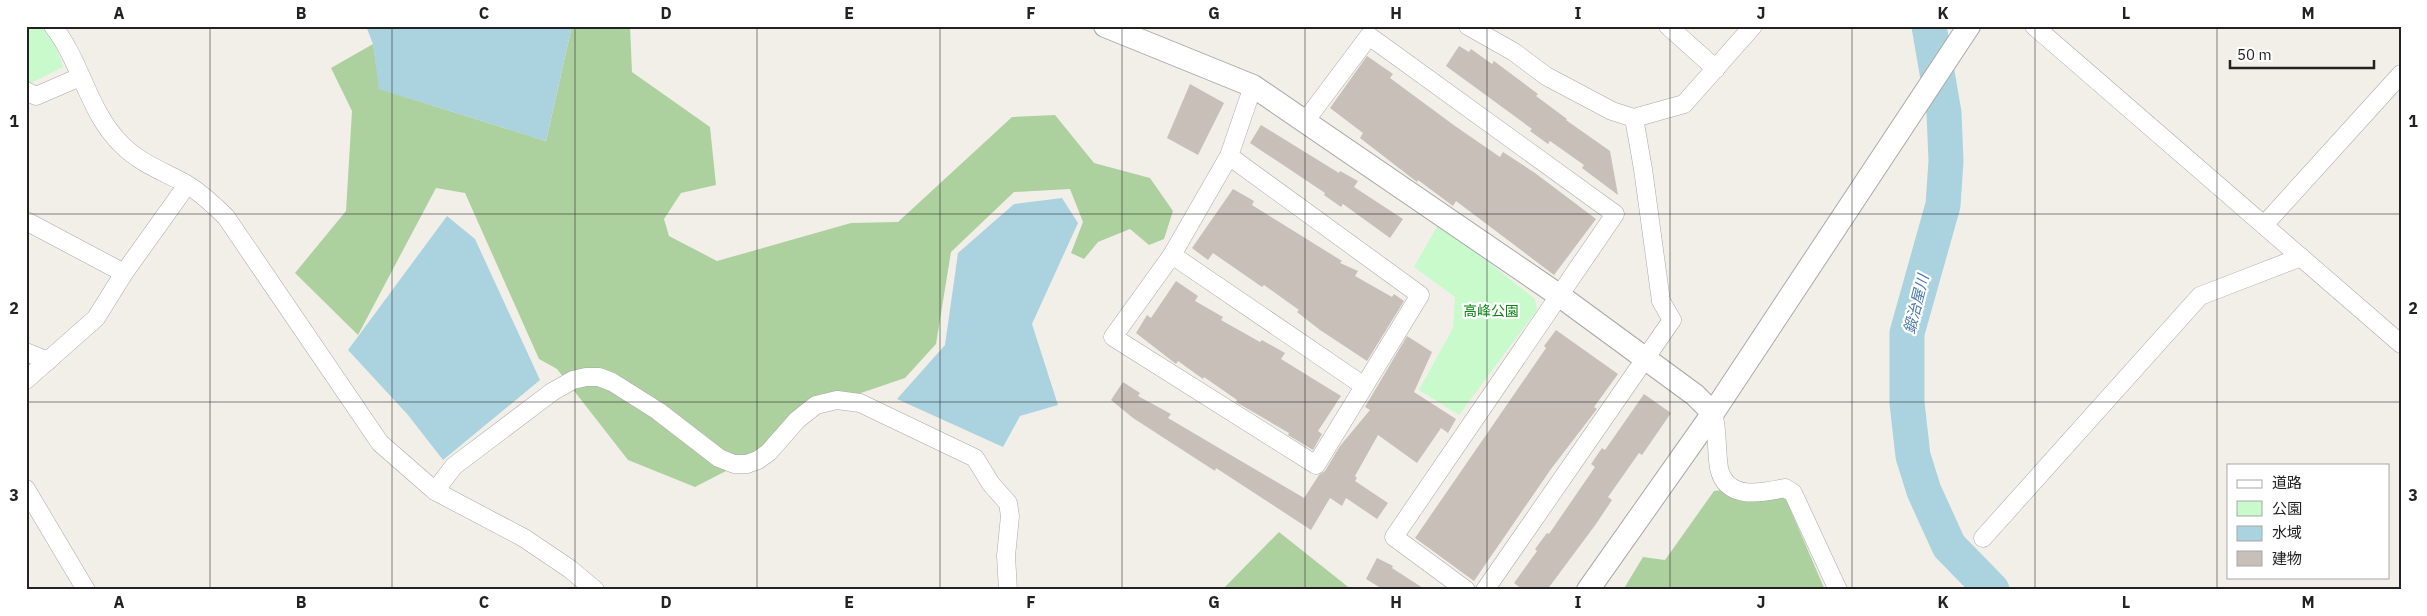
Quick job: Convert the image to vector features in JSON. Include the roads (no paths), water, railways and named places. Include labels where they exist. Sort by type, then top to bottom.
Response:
[{"type":"street","points":[[53,26],[67,47],[106,127],[123,146],[148,165],[187,185],[210,201],[226,217],[380,443],[435,491],[524,538],[570,569],[595,590]]},
{"type":"street","points":[[1468,26],[1514,52],[1546,76],[1612,111],[1634,118],[1684,104],[1753,26]]},
{"type":"street","points":[[1668,26],[1716,69]]},
{"type":"street","points":[[1588,590],[1713,413],[1970,26]]},
{"type":"street","points":[[2034,26],[2401,344]]},
{"type":"street","points":[[1107,27],[1253,86],[1306,120],[1560,296],[1695,395],[1713,413],[1718,431],[1719,469],[1729,485],[1742,492],[1758,494],[1785,488],[1793,493],[1838,590]]},
{"type":"street","points":[[1306,120],[1369,36],[1615,214],[1394,537],[1466,590]]},
{"type":"street","points":[[2264,225],[2401,74]]},
{"type":"street","points":[[26,91],[36,96],[80,76]]},
{"type":"street","points":[[1229,156],[1420,295],[1316,465],[1113,337],[1172,255],[1229,156],[1253,86]]},
{"type":"street","points":[[1485,590],[1626,389],[1644,357],[1672,320],[1661,301],[1634,118]]},
{"type":"street","points":[[26,380],[96,318],[124,273],[187,185]]},
{"type":"street","points":[[26,221],[124,273]]},
{"type":"street","points":[[1172,255],[1364,386]]},
{"type":"street","points":[[1983,538],[2200,296],[2301,257]]},
{"type":"street","points":[[26,352],[48,361]]},
{"type":"street","points":[[435,491],[454,466],[552,392],[573,380],[586,377],[599,377],[612,382],[658,411],[719,458],[734,464],[747,464],[758,460],[769,452],[797,420],[816,405],[837,400],[860,403],[975,458],[991,484],[1008,503],[1010,516],[1006,556],[1008,590]]},
{"type":"street","points":[[26,489],[86,590]]},
{"type":"water","points":[[366,26],[572,26],[546,141],[379,89],[373,44]]},
{"type":"water","points":[[1062,198],[1078,223],[1032,324],[1058,405],[1020,416],[1003,447],[897,399],[945,345],[958,253],[1014,204]]},
{"type":"water","points":[[447,216],[475,239],[540,380],[443,460],[408,415],[348,350]]},
{"type":"waterway","name":"鍛治屋川","points":[[1929,26],[1944,113],[1946,161],[1943,205],[1907,333],[1907,403],[1913,456],[1924,491],[1949,546],[1992,590]]},
{"type":"park label","name":"高峰公園","points":[[1491,311]]}]
